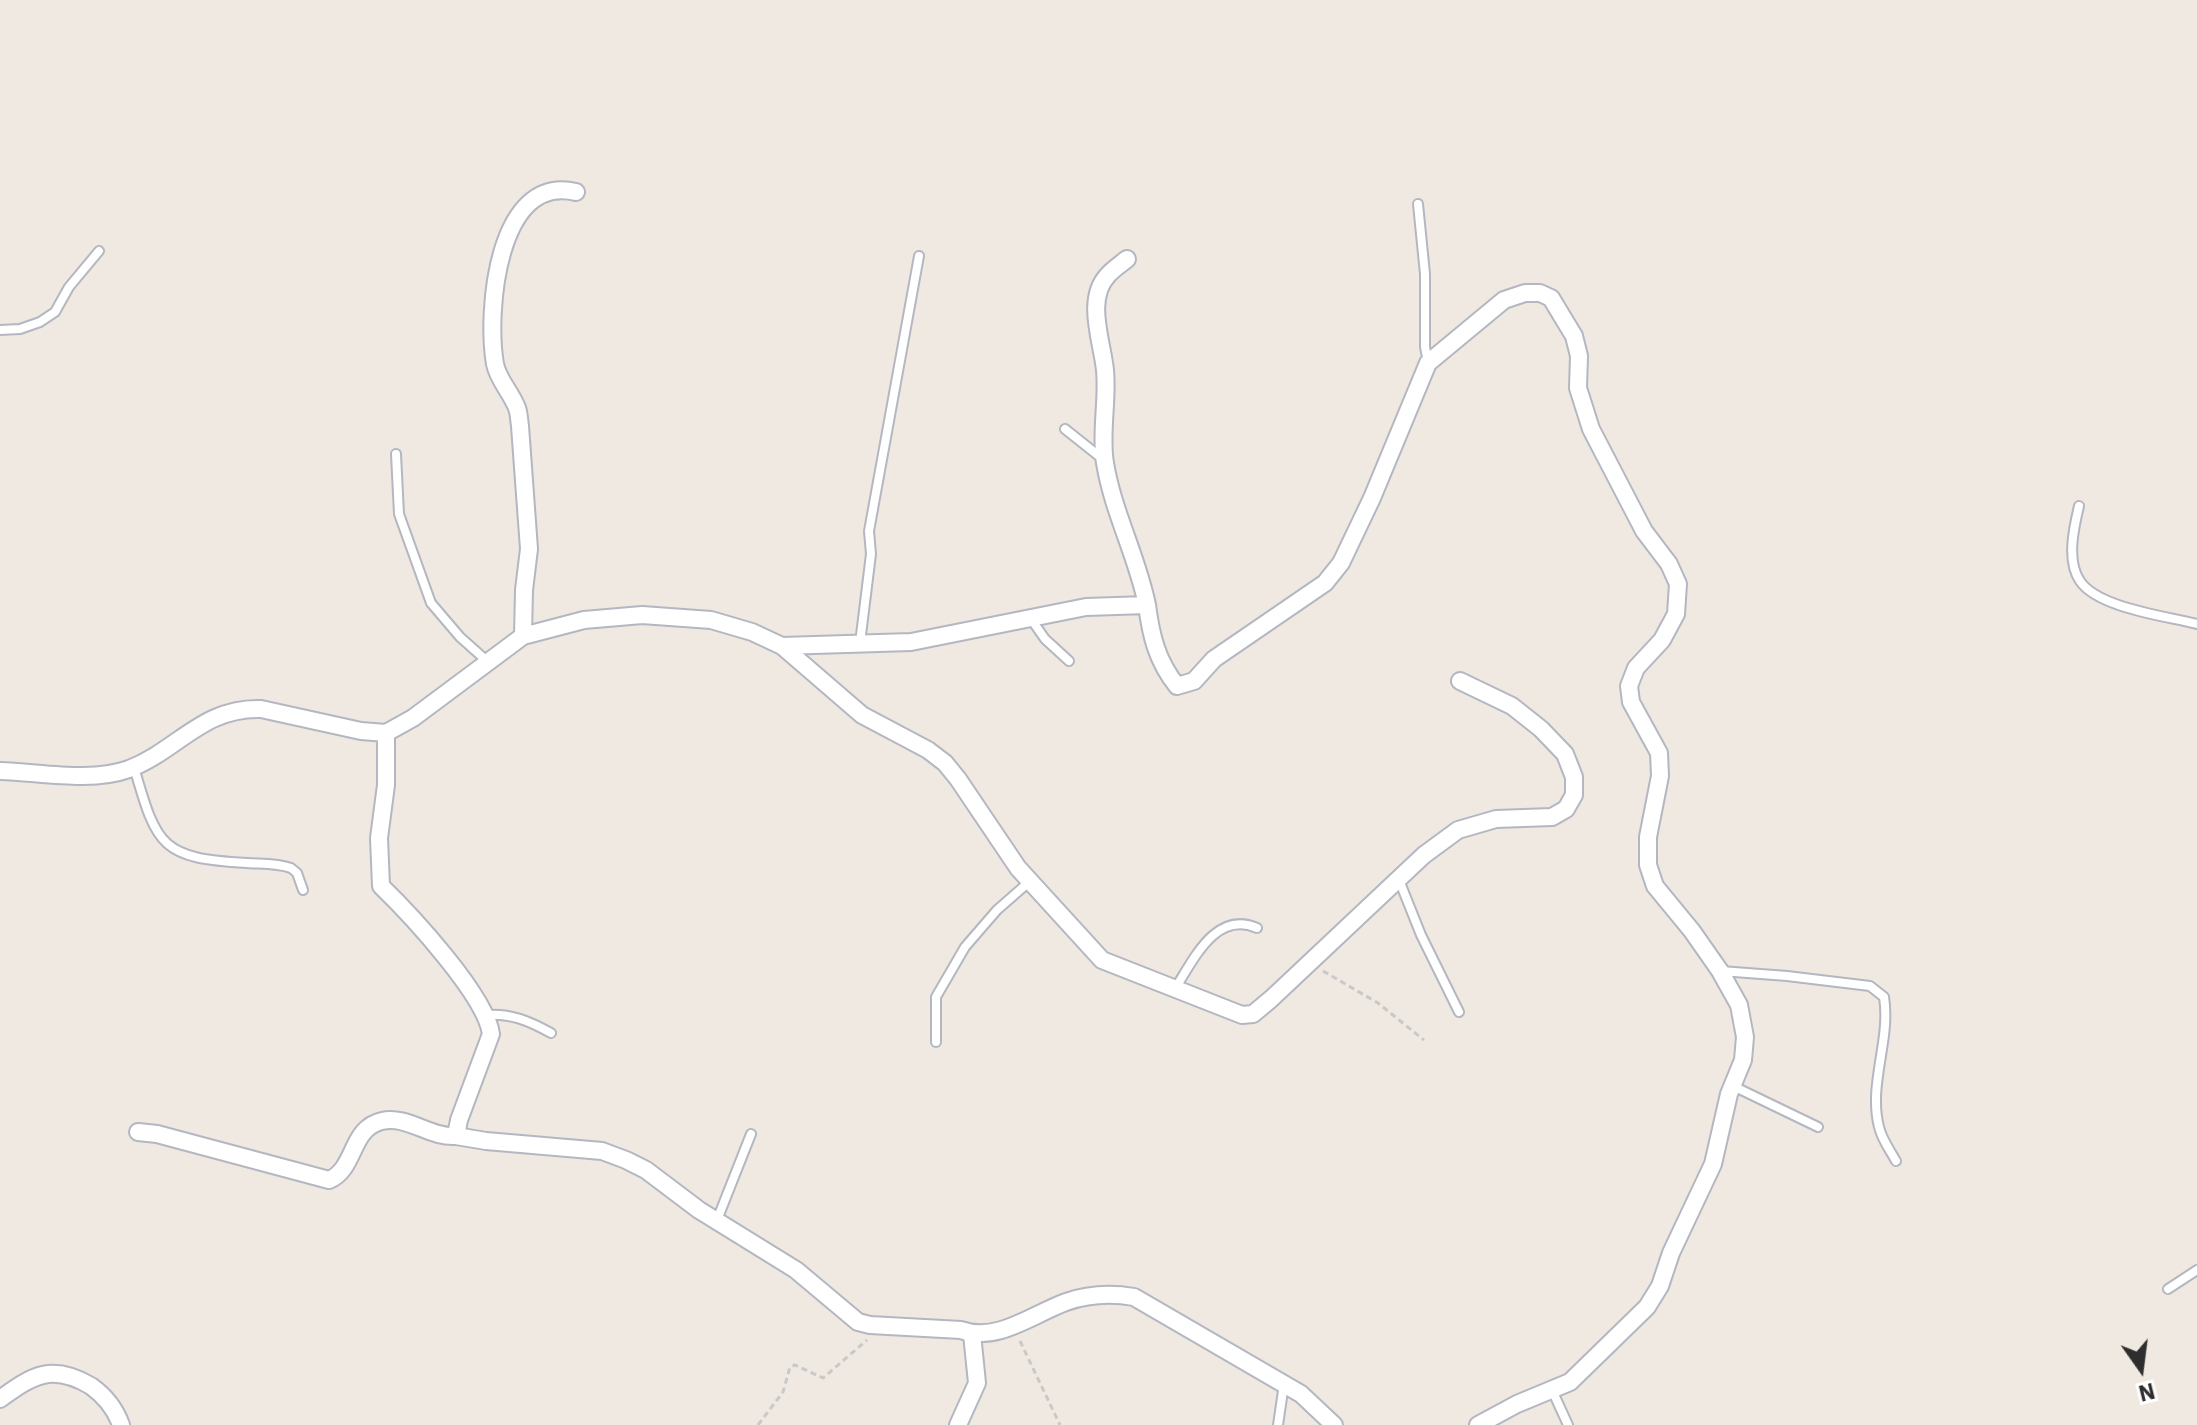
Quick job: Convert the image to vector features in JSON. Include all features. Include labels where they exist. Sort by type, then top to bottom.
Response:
[{"type":"street","points":[[523,636],[529,549],[520,426],[517,408],[496,367],[492,313],[500,255],[521,211],[538,195],[562,189],[576,192]]},
{"type":"street","points":[[1127,259],[1107,275],[1097,292],[1099,333],[1106,371],[1104,460],[1117,514],[1139,569],[1155,648],[1177,686],[1194,681],[1214,659],[1325,583],[1341,563],[1372,498],[1428,363],[1504,300],[1525,293],[1540,293],[1551,298],[1574,336],[1579,356],[1578,388],[1591,429],[1644,531],[1669,564],[1678,584],[1676,614],[1662,640],[1636,668],[1629,686],[1631,702],[1659,753],[1660,776],[1648,837],[1648,865],[1667,904],[1692,931],[1739,1005],[1745,1037],[1743,1060],[1733,1086],[1713,1164],[1677,1240],[1660,1286],[1647,1307],[1570,1382],[1517,1404],[1478,1425]]},
{"type":"street","points":[[782,646],[911,642],[1086,607],[1147,605]]},
{"type":"street","points":[[0,771],[79,775],[109,773],[133,767],[205,721],[248,708],[361,731],[386,733],[413,718],[523,636],[584,620],[642,615],[711,620],[752,632],[782,646],[862,715],[928,750],[945,763],[1029,882],[1102,960],[1176,987],[1229,1012],[1253,1014],[1424,855],[1458,830],[1496,819],[1552,817],[1566,809],[1574,795],[1574,777],[1565,754],[1541,729],[1512,706],[1460,681]]},
{"type":"street","points":[[386,733],[386,785],[379,838],[381,886],[415,921],[486,1015],[491,1034],[456,1136]]},
{"type":"street","points":[[138,1132],[157,1134],[329,1180],[343,1171],[361,1134],[376,1122],[394,1120],[443,1137],[602,1151],[646,1170],[699,1210],[796,1270],[858,1322],[882,1328],[961,1330],[972,1334],[1014,1326],[1067,1302],[1094,1295],[1111,1293],[1134,1297],[1301,1394],[1334,1425]]},
{"type":"street","points":[[958,1425],[977,1383],[972,1334]]},
{"type":"street","points":[[0,1399],[33,1377],[62,1373],[103,1394],[121,1425]]},
{"type":"lane","points":[[1418,204],[1425,274],[1425,347],[1428,363]]},
{"type":"lane","points":[[0,330],[20,329],[40,322],[55,312],[69,287],[99,251]]},
{"type":"lane","points":[[860,643],[871,554],[869,531],[919,256]]},
{"type":"lane","points":[[1065,429],[1104,460]]},
{"type":"lane","points":[[396,454],[399,514],[431,603],[460,637],[488,662]]},
{"type":"lane","points":[[2079,506],[2073,532],[2074,566],[2080,581],[2105,601],[2197,624]]},
{"type":"lane","points":[[1031,619],[1045,639],[1069,661]]},
{"type":"lane","points":[[133,767],[150,819],[167,846],[184,855],[205,859],[291,868],[297,873],[303,890]]},
{"type":"lane","points":[[1399,879],[1421,935],[1459,1012]]},
{"type":"lane","points":[[936,1042],[936,997],[965,947],[997,910],[1029,882]]},
{"type":"lane","points":[[1176,987],[1196,955],[1225,926],[1236,923],[1257,928]]},
{"type":"lane","points":[[1720,971],[1870,986],[1884,997],[1887,1015],[1876,1093],[1878,1124],[1896,1161]]},
{"type":"lane","points":[[486,1015],[502,1014],[526,1019],[551,1033]]},
{"type":"lane","points":[[1733,1086],[1818,1127]]},
{"type":"lane","points":[[717,1220],[751,1134]]},
{"type":"lane","points":[[2168,1289],[2197,1270]]},
{"type":"lane","points":[[1278,1425],[1284,1384]]},
{"type":"lane","points":[[1552,1389],[1568,1425]]},
{"type":"path","points":[[1310,963],[1378,1003],[1424,1040]]},
{"type":"path","points":[[1014,1326],[1060,1425]]},
{"type":"path","points":[[758,1425],[783,1392],[790,1367],[795,1365],[823,1378],[882,1328]]}]
